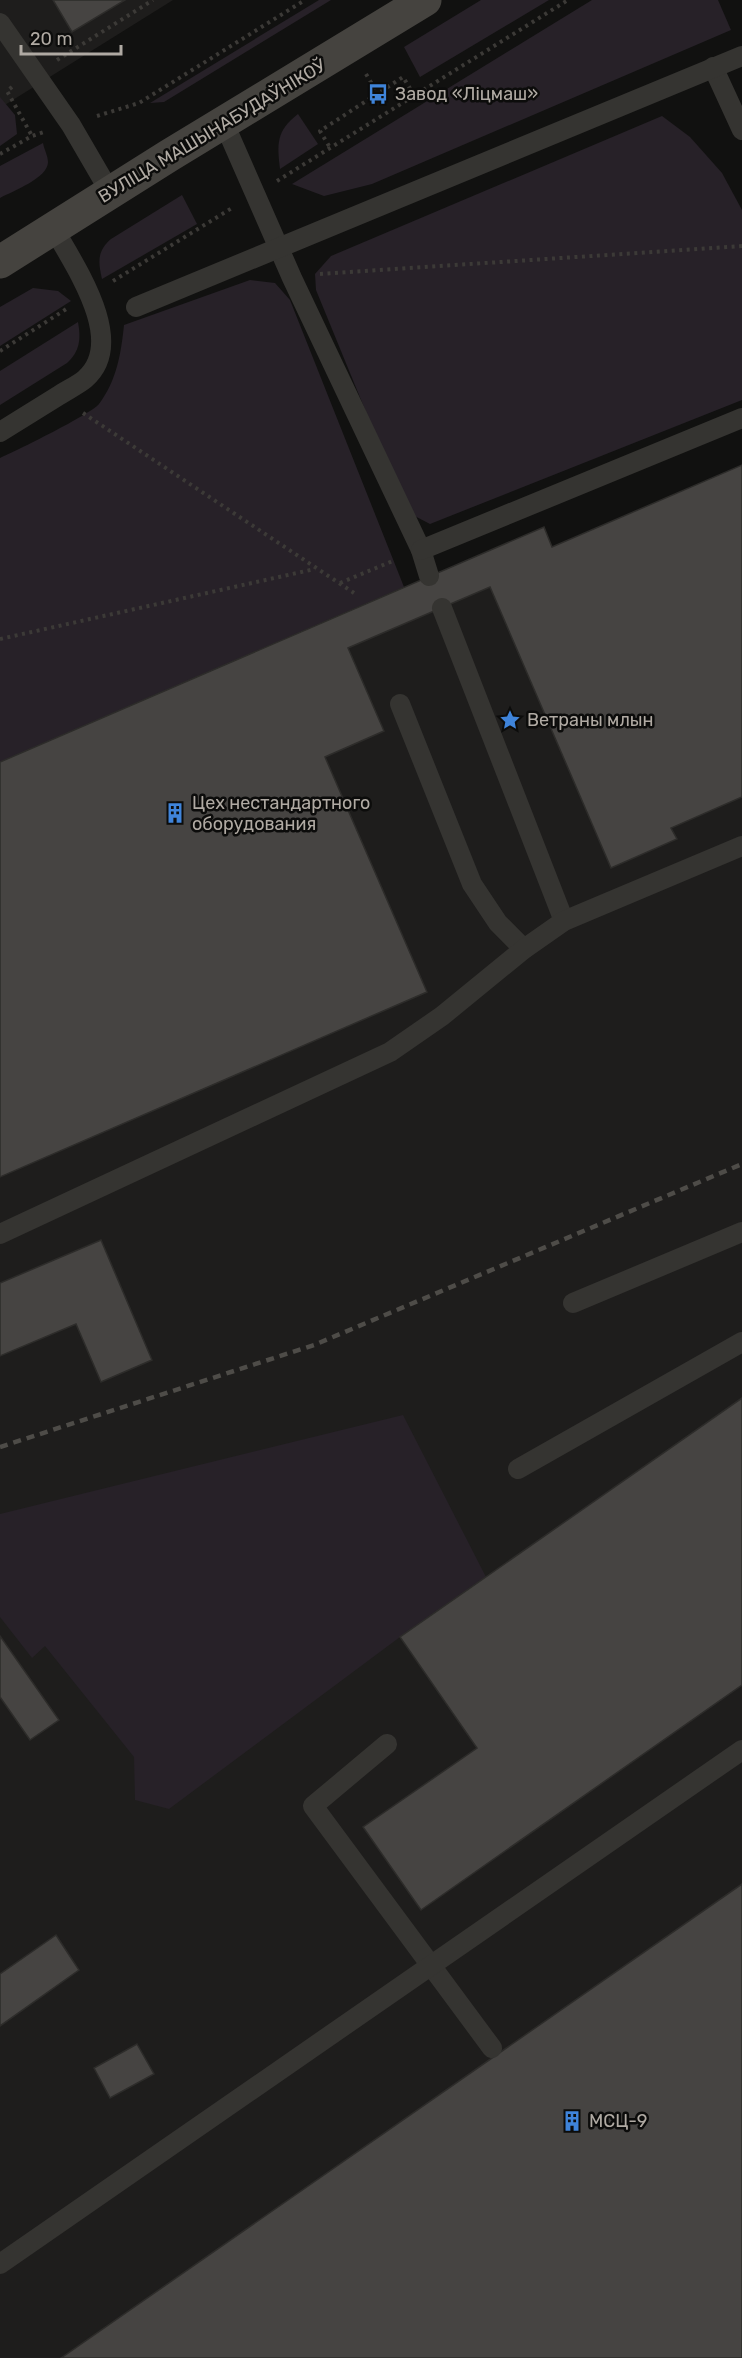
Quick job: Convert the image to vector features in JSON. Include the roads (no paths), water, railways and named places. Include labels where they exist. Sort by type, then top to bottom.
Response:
[{"type":"main road","name":"ВУЛІЦА МАШЫНАБУДАЎНІКОЎ","points":[[0,262],[110,192],[425,0]]},
{"type":"lane","points":[[0,23],[71,125],[110,192]]},
{"type":"lane","points":[[136,307],[713,66],[742,56]]},
{"type":"lane","points":[[713,66],[742,130]]},
{"type":"lane","points":[[224,123],[292,278],[421,550],[429,576]]},
{"type":"lane","points":[[0,432],[86,378],[98,362],[101,343],[100,323],[90,295],[54,229]]},
{"type":"lane","points":[[421,550],[742,418]]},
{"type":"lane","points":[[442,608],[564,921]]},
{"type":"lane","points":[[400,704],[472,884],[498,923],[524,949]]},
{"type":"lane","points":[[0,1234],[390,1052],[442,1016],[524,949],[564,921],[742,846]]},
{"type":"lane","points":[[573,1303],[742,1233]]},
{"type":"lane","points":[[518,1469],[742,1342]]},
{"type":"lane","points":[[387,1744],[314,1806],[492,2049]]},
{"type":"lane","points":[[0,2264],[742,1750]]},
{"type":"railway","points":[[0,1447],[314,1345],[742,1164]]},
{"type":"place","name":"Завод «Ліцмаш»","points":[[378,94]]},
{"type":"place","name":"Ветраны млын","points":[[510,720]]},
{"type":"place","name":"Цех нестандартного оборудования","points":[[175,813]]},
{"type":"place","name":"МСЦ-9","points":[[572,2121]]}]
